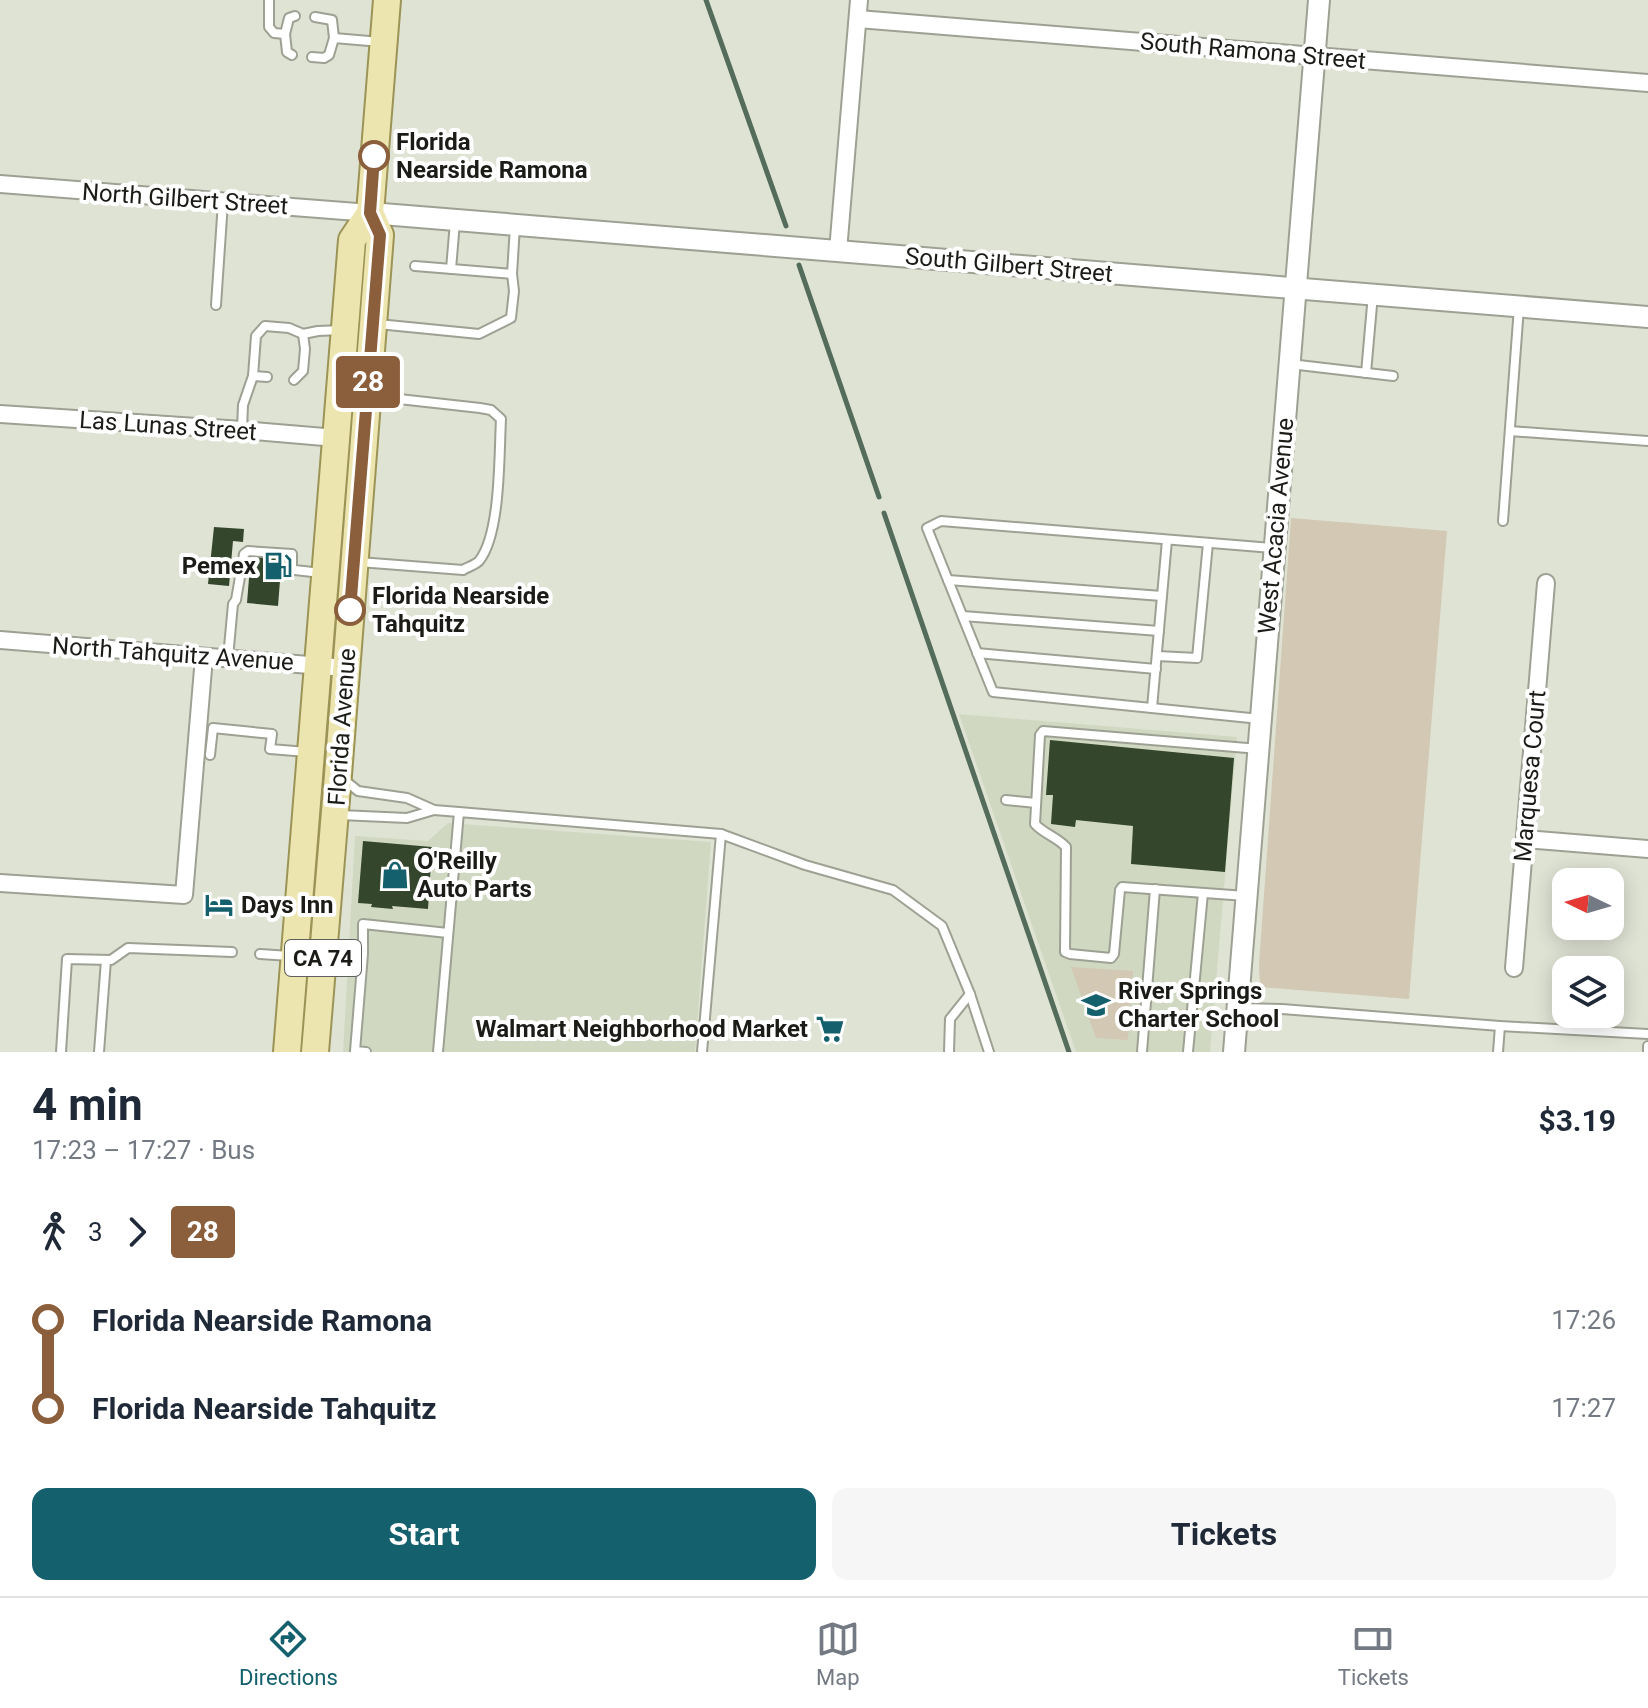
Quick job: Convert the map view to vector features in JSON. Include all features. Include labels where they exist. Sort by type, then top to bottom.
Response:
[{"type":"main road","name":"Florida Avenue","points":[[315,1052],[380,235],[370,213],[387,0]]},
{"type":"main road","name":"Florida Avenue","points":[[287,1052],[352,240],[370,213]]},
{"type":"main road","points":[[336,438],[350,446],[345,530],[354,562]]},
{"type":"street","points":[[838,251],[859,0]]},
{"type":"street","name":"West Acacia Avenue","points":[[1234,1052],[1319,0]]},
{"type":"street","name":"South Ramona Street","points":[[858,19],[1648,83]]},
{"type":"street","name":"North Gilbert Street","points":[[0,184],[370,213]]},
{"type":"street","name":"South Gilbert Street","points":[[370,213],[1648,317]]},
{"type":"street","name":"Las Lunas Street","points":[[0,414],[336,438]]},
{"type":"street","name":"Marquesa Court","points":[[1514,968],[1546,583]]},
{"type":"street","name":"North Tahquitz Avenue","points":[[0,640],[346,668]]},
{"type":"street","points":[[0,883],[184,895],[204,657]]},
{"type":"street","points":[[1525,839],[1648,849]]},
{"type":"lane","points":[[269,0],[269,27],[274,33],[285,34]]},
{"type":"lane","points":[[292,55],[287,52],[285,34],[289,18],[295,16]]},
{"type":"lane","points":[[312,57],[329,55],[334,38],[332,20],[315,17]]},
{"type":"lane","points":[[334,38],[383,42]]},
{"type":"lane","points":[[216,305],[223,202]]},
{"type":"lane","points":[[451,269],[455,220]]},
{"type":"lane","points":[[373,324],[479,334],[511,318],[515,225]]},
{"type":"lane","points":[[415,266],[512,274]]},
{"type":"lane","points":[[1366,373],[1373,294]]},
{"type":"lane","points":[[1503,521],[1519,306]]},
{"type":"lane","points":[[242,430],[243,405],[253,376],[256,336],[265,326],[289,328],[303,334],[345,330]]},
{"type":"lane","points":[[294,380],[303,371],[303,334]]},
{"type":"lane","points":[[1289,364],[1393,376]]},
{"type":"lane","points":[[253,376],[267,377]]},
{"type":"lane","points":[[354,562],[463,570],[478,563],[495,524],[501,419],[491,410],[480,408],[367,396]]},
{"type":"lane","points":[[1510,431],[1648,441]]},
{"type":"lane","points":[[1261,719],[993,692],[927,528],[941,521],[1275,548]]},
{"type":"lane","points":[[1152,708],[1167,540]]},
{"type":"lane","points":[[1157,656],[1197,658],[1208,543]]},
{"type":"lane","points":[[228,658],[233,604],[244,554],[248,551],[292,554],[292,568],[295,570],[326,573]]},
{"type":"lane","points":[[948,580],[1162,596]]},
{"type":"lane","points":[[963,616],[1159,631]]},
{"type":"lane","points":[[977,653],[1156,669]]},
{"type":"lane","points":[[210,755],[213,728],[272,734],[270,749],[312,752]]},
{"type":"lane","points":[[1247,896],[1122,887],[1111,958],[1065,952],[1066,847],[1035,824],[1040,735],[1043,731],[1259,749]]},
{"type":"lane","points":[[338,775],[358,791],[407,798],[434,810],[721,834],[805,865],[893,890],[942,926],[970,994],[989,1052]]},
{"type":"lane","points":[[1006,800],[1036,803]]},
{"type":"lane","points":[[335,814],[407,818],[434,810]]},
{"type":"lane","points":[[438,1052],[459,812]]},
{"type":"lane","points":[[702,1052],[721,834]]},
{"type":"lane","points":[[1142,1052],[1155,889]]},
{"type":"lane","points":[[1188,1052],[1203,893]]},
{"type":"lane","points":[[366,1052],[355,1051],[363,924],[448,933]]},
{"type":"lane","points":[[260,954],[296,945]]},
{"type":"lane","points":[[61,1052],[67,959],[111,960],[128,948],[232,952]]},
{"type":"lane","points":[[99,1052],[106,960]]},
{"type":"lane","points":[[949,1052],[950,1019],[970,994]]},
{"type":"lane","points":[[1238,1008],[1648,1034]]},
{"type":"lane","points":[[1498,1052],[1500,1026]]},
{"type":"shaded area","points":[[1291,518],[1447,531],[1409,999],[1260,987],[1259,964]]},
{"type":"shaded area","points":[[959,714],[1237,737],[1210,1052],[1076,1052]]},
{"type":"shaded area","points":[[448,823],[711,842],[695,1052],[343,1052],[355,836],[428,841]]},
{"type":"shaded area","points":[[1071,967],[1133,971],[1128,1040],[1096,1038]]},
{"type":"building","points":[[214,527],[244,529],[243,542],[233,541],[229,586],[208,584]]},
{"type":"building","points":[[251,553],[282,555],[278,606],[247,603]]},
{"type":"building","points":[[1050,740],[1234,758],[1225,872],[1131,864],[1133,826],[1076,820],[1075,827],[1051,824],[1053,795],[1046,795]]},
{"type":"building","name":"O'Reilly Auto Parts","points":[[363,841],[432,847],[428,909],[392,906],[393,909],[358,903]]},
{"type":"waterway","points":[[706,0],[786,226]]},
{"type":"waterway","points":[[799,265],[879,497]]},
{"type":"waterway","points":[[884,513],[1069,1052]]},
{"type":"bus line","name":"28","points":[[350,610],[380,235],[370,213],[374,156]]},
{"type":"place","name":"Florida Nearside Ramona","points":[[374,156]]},
{"type":"place","name":"Pemex","points":[[278,566]]},
{"type":"place","name":"Florida Nearside Tahquitz","points":[[350,610]]},
{"type":"place","name":"O'Reilly Auto Parts","points":[[395,875]]},
{"type":"place","name":"Days Inn","points":[[219,905]]},
{"type":"place","name":"River Springs Charter School","points":[[1096,1005]]},
{"type":"place","name":"Walmart Neighborhood Market","points":[[830,1029]]}]
